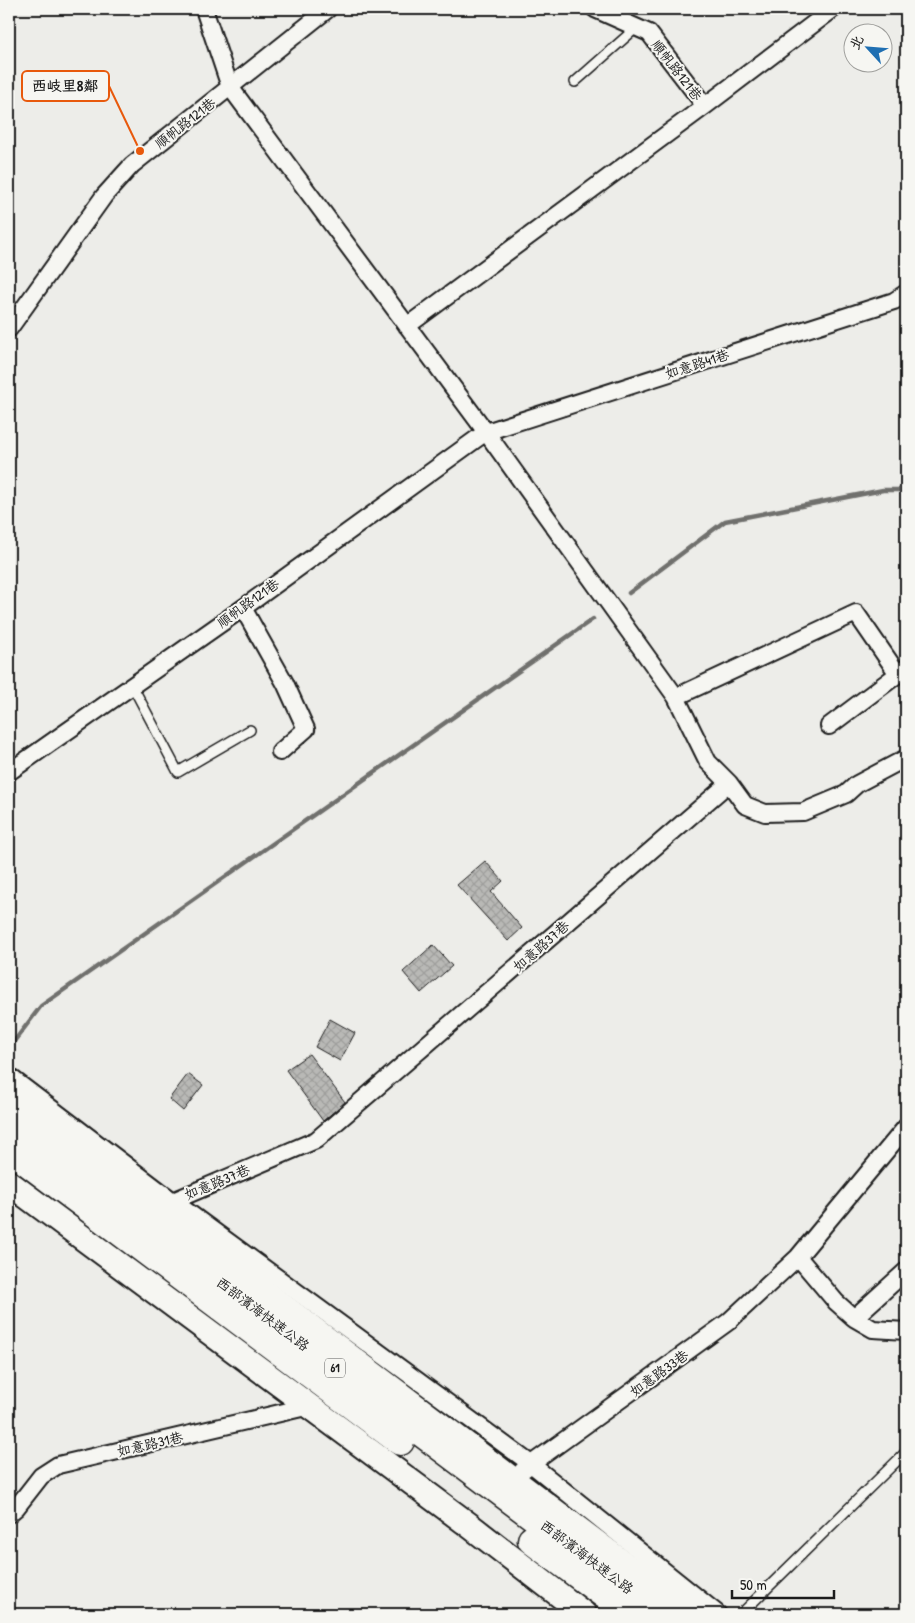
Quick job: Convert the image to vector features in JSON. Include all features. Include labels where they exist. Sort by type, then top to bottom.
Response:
[{"type":"highway","name":"西部濱海快速公路","points":[[9,1120],[65,1165],[664,1614]]},
{"type":"highway","name":"西部濱海快速公路","points":[[9,1148],[630,1614]]},
{"type":"street","points":[[204,9],[230,88],[486,432],[676,697],[708,762],[729,783],[745,805],[766,814],[803,812],[846,794],[857,784],[906,758]]},
{"type":"street","name":"順帆路121巷","points":[[9,329],[104,196],[126,172],[328,9]]},
{"type":"street","name":"順帆路121巷","points":[[595,9],[649,34],[705,106]]},
{"type":"street","points":[[407,326],[833,9]]},
{"type":"street","name":"如意路41巷","points":[[486,432],[894,301],[906,293]]},
{"type":"street","name":"順帆路121巷","points":[[9,772],[244,608],[486,432]]},
{"type":"street","points":[[244,608],[285,683],[306,729],[280,752]]},
{"type":"street","points":[[676,697],[856,613],[902,671],[829,726]]},
{"type":"street","name":"如意路37巷","points":[[173,1201],[316,1140],[729,783]]},
{"type":"street","points":[[9,1076],[173,1201],[531,1464],[718,1614]]},
{"type":"street","points":[[9,1099],[691,1614]]},
{"type":"street","name":"如意路33巷","points":[[512,1479],[728,1322],[798,1257],[906,1127]]},
{"type":"street","points":[[9,1183],[310,1406],[584,1614]]},
{"type":"street","points":[[798,1257],[836,1302],[854,1318],[873,1329],[906,1331]]},
{"type":"street","points":[[854,1318],[906,1271]]},
{"type":"street","name":"如意路31巷","points":[[9,1514],[41,1476],[58,1465],[310,1406]]},
{"type":"lane","points":[[575,82],[636,28]]},
{"type":"lane","points":[[132,685],[178,772],[250,730]]},
{"type":"lane","points":[[740,1614],[906,1452]]},
{"type":"building","points":[[485,861],[503,881],[491,892],[522,928],[508,941],[457,885]]},
{"type":"building","points":[[433,945],[452,966],[421,993],[403,972]]},
{"type":"building","points":[[330,1019],[355,1033],[340,1061],[315,1047]]},
{"type":"building","points":[[309,1054],[345,1102],[323,1121],[286,1070]]},
{"type":"building","points":[[188,1074],[203,1085],[183,1111],[169,1099]]},
{"type":"waterway","points":[[629,593],[725,521],[883,490],[906,490]]},
{"type":"waterway","points":[[9,1048],[41,1006],[593,619]]},
{"type":"place","name":"西岐里8鄰","points":[[140,151]]}]
